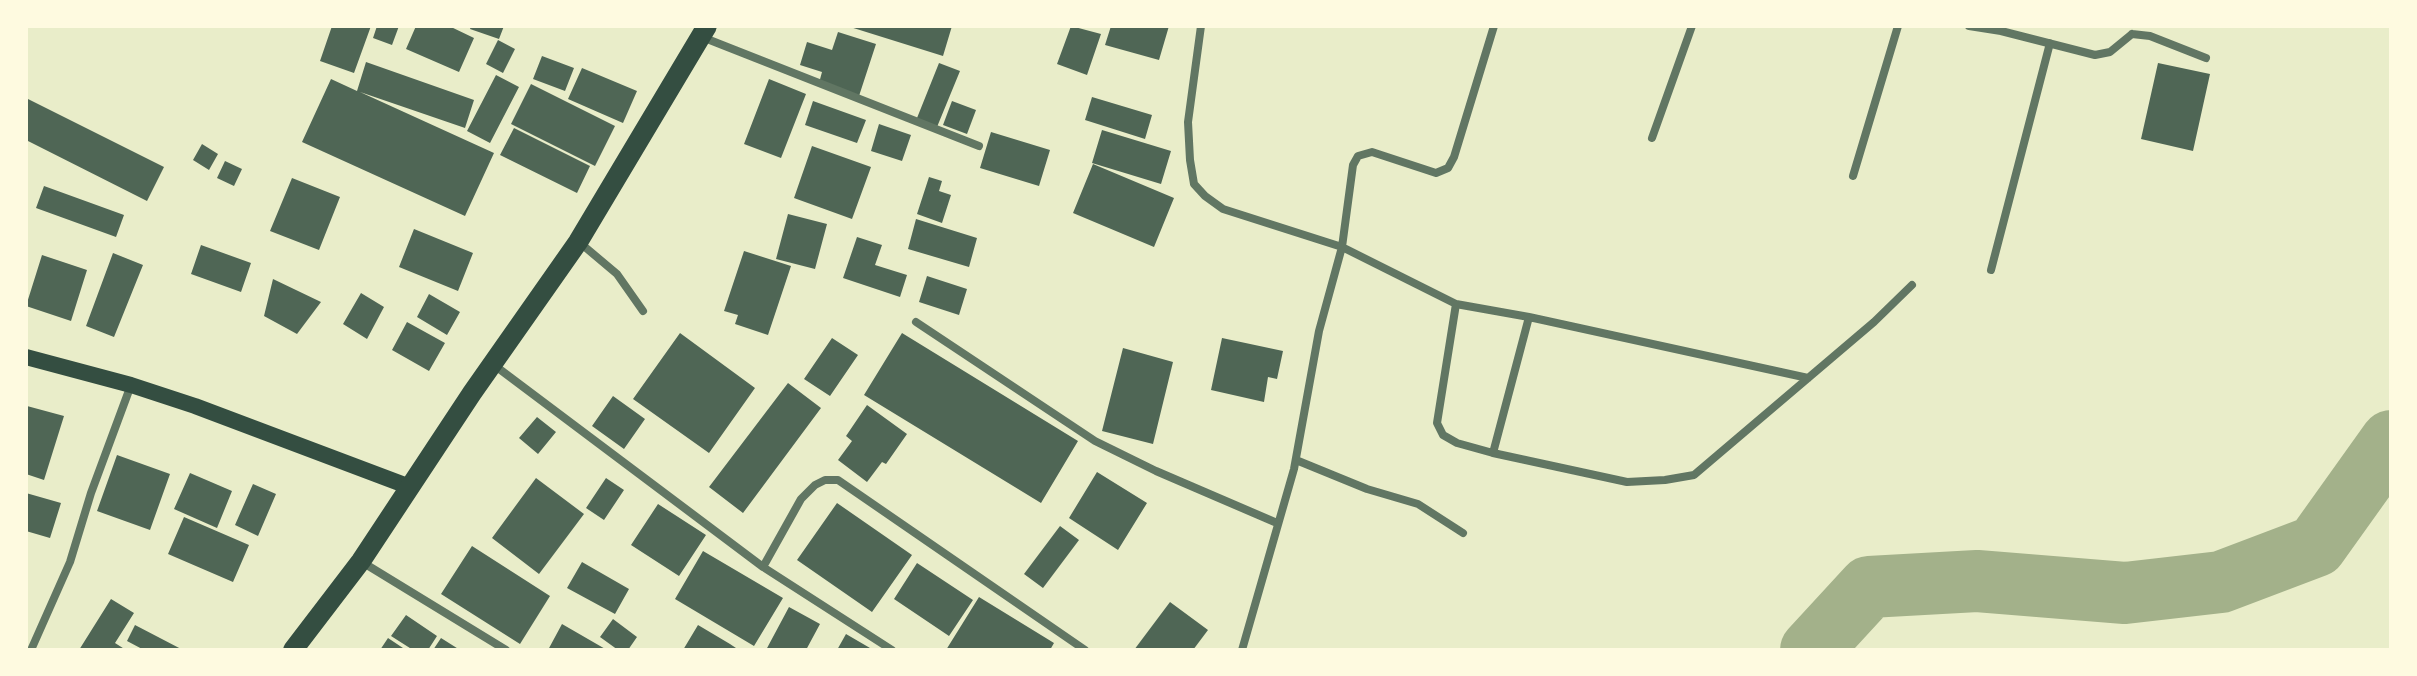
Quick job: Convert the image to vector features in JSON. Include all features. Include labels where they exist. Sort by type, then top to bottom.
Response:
[{"type":"main road","points":[[293,650],[361,561],[578,242],[704,32]]},
{"type":"main road","points":[[26,357],[131,385],[410,487]]},
{"type":"street","points":[[1201,26],[1188,122],[1194,184],[1223,209],[1342,247],[1456,304],[1808,378]]},
{"type":"street","points":[[1242,650],[1296,460],[1319,331],[1342,247],[1353,165],[1358,156],[1372,152],[1436,173],[1448,168],[1494,26]]},
{"type":"street","points":[[1652,138],[1692,26]]},
{"type":"street","points":[[1853,176],[1898,26]]},
{"type":"street","points":[[1969,26],[2002,29],[2095,55],[2110,52],[2133,30],[2206,58]]},
{"type":"street","points":[[704,32],[979,146]]},
{"type":"street","points":[[1991,270],[2050,43]]},
{"type":"street","points":[[578,242],[617,274],[643,311]]},
{"type":"street","points":[[1456,304],[1437,423],[1443,435],[1457,443],[1493,453],[1627,482],[1694,475],[1874,322],[1912,285]]},
{"type":"street","points":[[1493,453],[1529,317]]},
{"type":"street","points":[[916,322],[1095,441],[1277,523]]},
{"type":"street","points":[[493,364],[763,567],[892,650]]},
{"type":"street","points":[[31,650],[70,562],[91,493],[131,385]]},
{"type":"street","points":[[1296,460],[1367,489],[1418,504],[1463,533]]},
{"type":"street","points":[[763,567],[801,499],[815,485],[825,480],[838,480],[1085,650]]},
{"type":"street","points":[[361,561],[506,650]]},
{"type":"building","points":[[332,26],[371,26],[354,73],[320,61]]},
{"type":"building","points":[[377,26],[399,26],[392,45],[373,38]]},
{"type":"building","points":[[416,26],[449,26],[474,38],[459,72],[406,49]]},
{"type":"building","points":[[471,26],[504,26],[499,39],[470,29]]},
{"type":"building","points":[[847,26],[952,26],[943,56]]},
{"type":"building","points":[[1071,26],[1101,34],[1087,75],[1057,64]]},
{"type":"building","points":[[1111,26],[1169,26],[1159,60],[1105,45]]},
{"type":"building","points":[[838,32],[876,44],[859,96],[819,83],[822,72],[800,65],[807,42],[832,50]]},
{"type":"building","points":[[498,40],[515,49],[503,73],[486,64]]},
{"type":"building","points":[[542,56],[574,68],[565,91],[533,79]]},
{"type":"building","points":[[366,62],[474,100],[465,128],[360,92],[494,153],[465,216],[302,142],[331,79],[357,91]]},
{"type":"building","points":[[939,63],[960,71],[937,127],[917,118]]},
{"type":"building","points":[[2158,63],[2210,74],[2193,151],[2141,139]]},
{"type":"building","points":[[582,68],[637,91],[623,123],[568,99]]},
{"type":"building","points":[[496,75],[519,87],[490,143],[467,131]]},
{"type":"building","points":[[769,79],[806,94],[781,158],[744,144]]},
{"type":"building","points":[[531,84],[615,126],[595,166],[511,124]]},
{"type":"building","points":[[1092,97],[1152,115],[1145,139],[1085,120]]},
{"type":"building","points":[[28,99],[164,167],[147,201],[26,140]]},
{"type":"building","points":[[813,101],[866,120],[857,143],[805,125]]},
{"type":"building","points":[[952,101],[976,110],[967,134],[943,125]]},
{"type":"building","points":[[879,124],[911,135],[902,161],[871,151]]},
{"type":"building","points":[[514,128],[590,166],[577,193],[500,155]]},
{"type":"building","points":[[1102,130],[1171,151],[1161,184],[1092,163]]},
{"type":"building","points":[[991,132],[1050,150],[1039,186],[980,168]]},
{"type":"building","points":[[202,144],[218,154],[209,170],[193,160]]},
{"type":"building","points":[[812,146],[871,167],[852,219],[794,198]]},
{"type":"building","points":[[225,161],[242,169],[234,186],[217,178]]},
{"type":"building","points":[[1093,164],[1174,198],[1154,247],[1073,213]]},
{"type":"building","points":[[929,177],[942,181],[939,191],[951,195],[942,223],[917,214]]},
{"type":"building","points":[[292,178],[340,197],[319,250],[270,231]]},
{"type":"building","points":[[44,186],[124,215],[116,237],[36,208]]},
{"type":"building","points":[[788,214],[827,224],[815,269],[776,259]]},
{"type":"building","points":[[916,219],[977,238],[969,267],[908,249]]},
{"type":"building","points":[[414,229],[473,253],[458,291],[399,267]]},
{"type":"building","points":[[857,237],[882,245],[875,265],[907,275],[900,297],[843,278]]},
{"type":"building","points":[[201,245],[251,263],[241,292],[191,274]]},
{"type":"building","points":[[744,251],[791,266],[768,335],[735,324],[738,315],[724,311]]},
{"type":"building","points":[[113,253],[143,265],[114,337],[86,326]]},
{"type":"building","points":[[42,255],[87,270],[71,321],[26,306]]},
{"type":"building","points":[[927,276],[967,289],[959,315],[919,302]]},
{"type":"building","points":[[273,279],[321,302],[297,334],[264,316]]},
{"type":"building","points":[[361,293],[384,307],[367,339],[343,324]]},
{"type":"building","points":[[429,294],[460,312],[447,335],[417,317]]},
{"type":"building","points":[[407,322],[445,343],[429,371],[392,350]]},
{"type":"building","points":[[680,333],[755,388],[709,453],[633,399]]},
{"type":"building","points":[[902,333],[1078,441],[1041,503],[864,395]]},
{"type":"building","points":[[832,338],[858,355],[830,396],[804,379]]},
{"type":"building","points":[[1222,338],[1283,351],[1277,379],[1268,377],[1264,402],[1211,390]]},
{"type":"building","points":[[1123,348],[1173,362],[1153,444],[1102,431]]},
{"type":"building","points":[[788,383],[821,408],[743,513],[709,487]]},
{"type":"building","points":[[613,396],[645,419],[624,449],[592,426]]},
{"type":"building","points":[[867,405],[907,434],[886,464],[882,462],[867,482],[838,460],[852,441],[846,436]]},
{"type":"building","points":[[27,406],[64,416],[44,480],[26,474]]},
{"type":"building","points":[[537,417],[556,432],[538,454],[519,438]]},
{"type":"building","points":[[117,455],[170,474],[150,530],[97,511]]},
{"type":"building","points":[[1097,472],[1147,503],[1118,550],[1069,518]]},
{"type":"building","points":[[190,473],[232,491],[217,528],[174,509]]},
{"type":"building","points":[[536,478],[584,514],[539,574],[492,538]]},
{"type":"building","points":[[606,478],[624,490],[604,520],[586,508]]},
{"type":"building","points":[[253,484],[276,494],[258,536],[235,525]]},
{"type":"building","points":[[26,493],[61,503],[50,538],[26,531]]},
{"type":"building","points":[[837,503],[912,555],[872,612],[797,560]]},
{"type":"building","points":[[658,504],[706,535],[679,576],[631,545]]},
{"type":"building","points":[[184,517],[249,545],[233,582],[168,554]]},
{"type":"building","points":[[1060,526],[1079,540],[1043,588],[1024,574]]},
{"type":"building","points":[[472,546],[550,596],[520,644],[441,594]]},
{"type":"building","points":[[703,551],[783,598],[754,646],[675,599]]},
{"type":"building","points":[[582,562],[629,589],[615,614],[567,588]]},
{"type":"building","points":[[917,563],[973,600],[949,636],[894,599]]},
{"type":"building","points":[[979,597],[1054,643],[1050,650],[946,650]]},
{"type":"building","points":[[111,599],[134,613],[115,643],[126,650],[79,650]]},
{"type":"building","points":[[1170,602],[1208,630],[1193,650],[1134,650]]},
{"type":"building","points":[[789,607],[820,624],[806,650],[766,650]]},
{"type":"building","points":[[406,615],[437,636],[428,650],[413,650],[391,636]]},
{"type":"building","points":[[613,619],[637,637],[628,650],[618,650],[600,637]]},
{"type":"building","points":[[562,624],[607,650],[548,650]]},
{"type":"building","points":[[135,625],[183,650],[144,650],[127,641]]},
{"type":"building","points":[[698,625],[730,644],[739,650],[683,650]]},
{"type":"building","points":[[846,634],[870,648],[869,650],[837,650]]},
{"type":"building","points":[[388,638],[406,650],[380,650]]},
{"type":"building","points":[[441,638],[460,650],[433,650]]},
{"type":"waterway","points":[[1811,650],[1869,587],[1977,581],[2125,593],[2221,582],[2316,546],[2391,441]]}]
